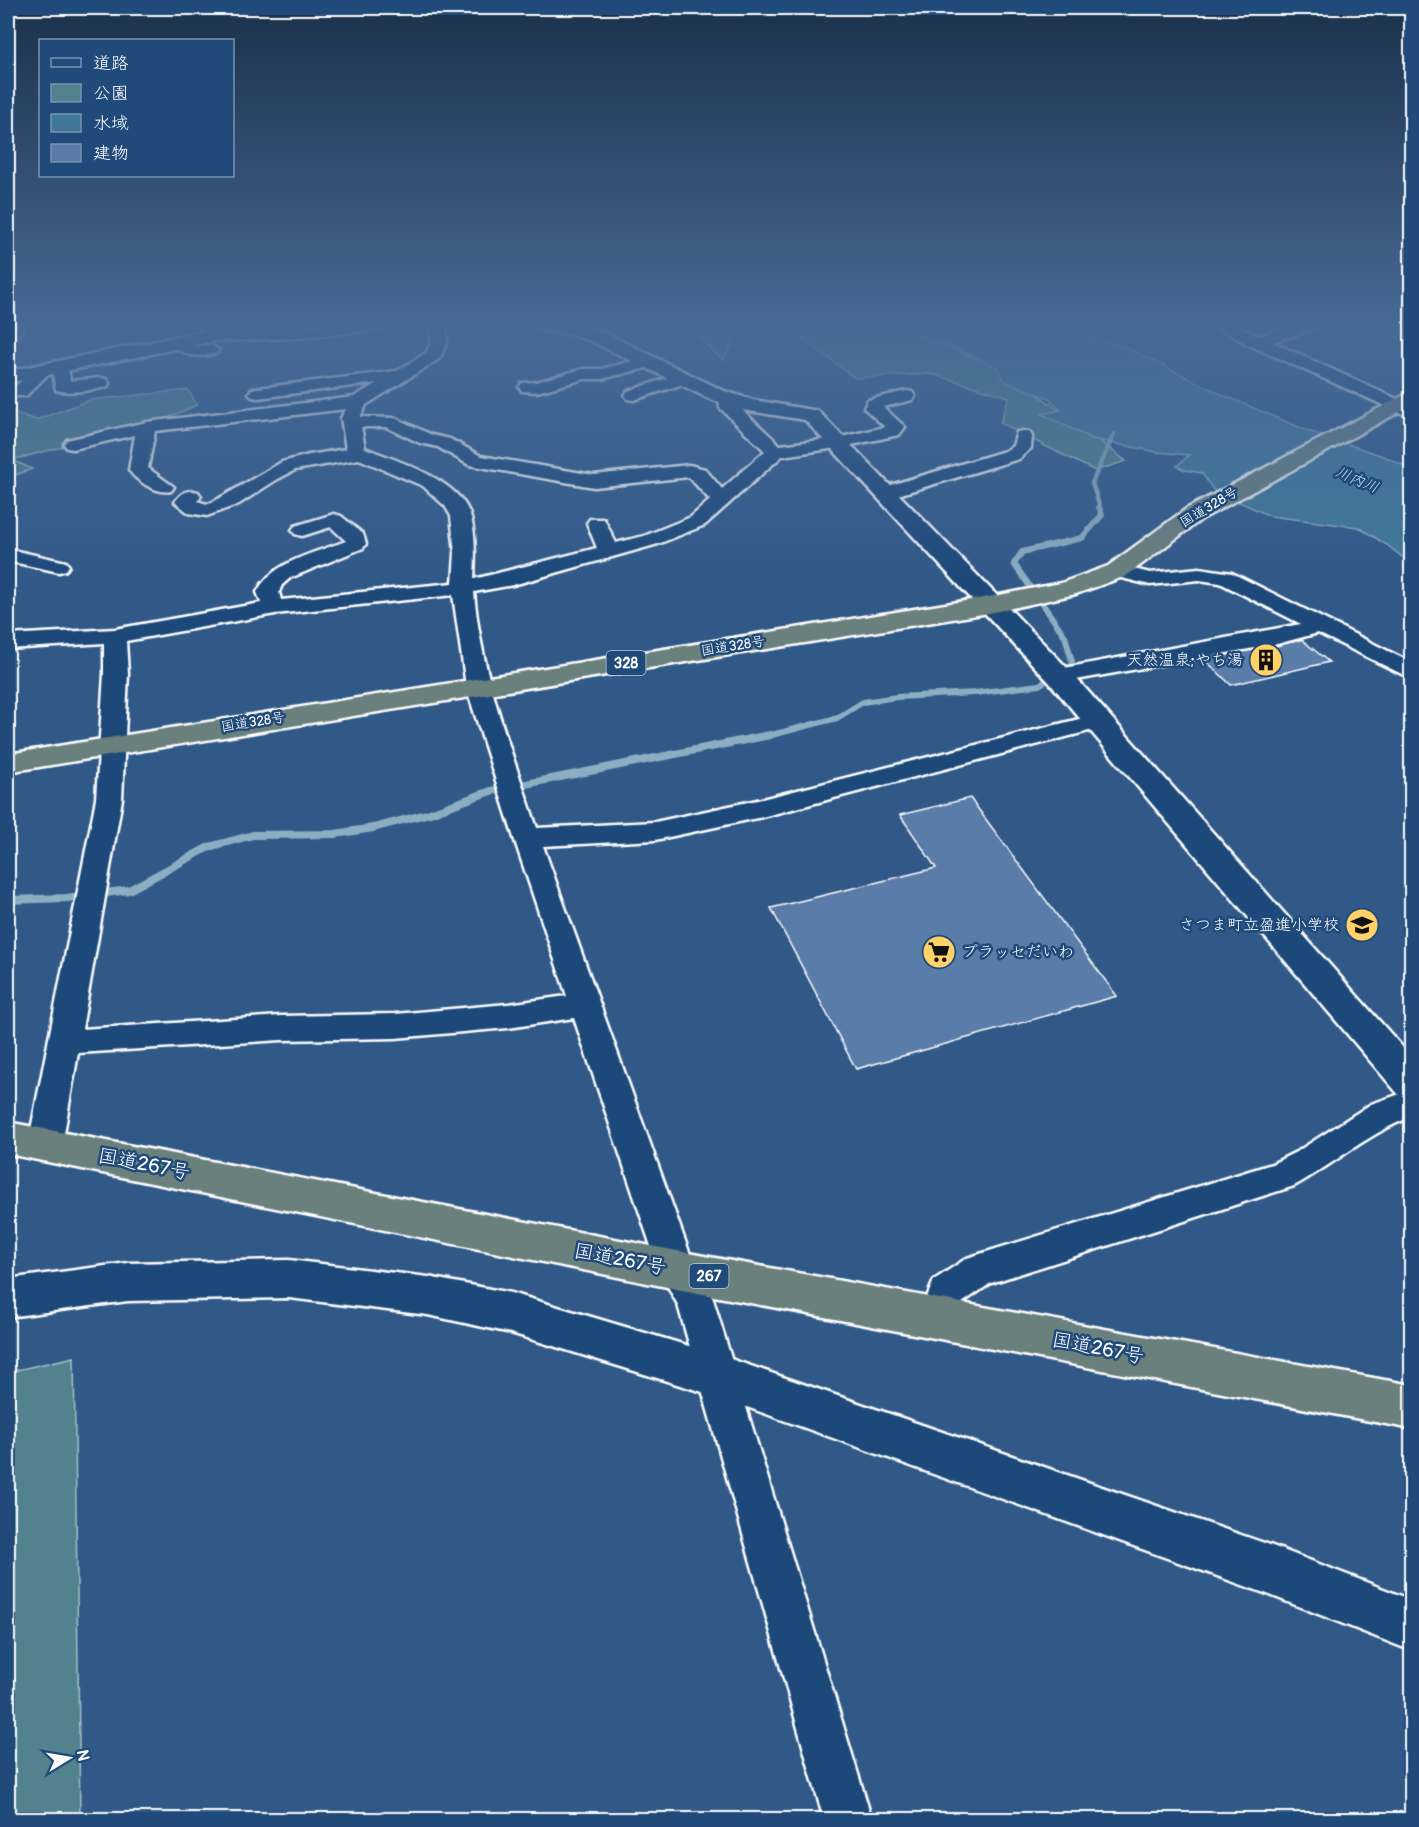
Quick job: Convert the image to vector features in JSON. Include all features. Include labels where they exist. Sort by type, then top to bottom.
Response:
[{"type":"highway","name":"国道328号","points":[[8,763],[990,605],[1067,589],[1117,571],[1194,514],[1395,410]]},
{"type":"highway","name":"国道267号","points":[[26,1141],[677,1270],[1412,1407]]},
{"type":"street","points":[[731,410],[776,451]]},
{"type":"street","points":[[779,410],[811,415],[1059,676],[1412,1084]]},
{"type":"street","points":[[8,642],[115,636],[272,603],[463,588],[516,578],[651,540],[698,521],[776,451],[893,431],[896,427],[876,410]]},
{"type":"street","points":[[355,412],[356,451],[430,482],[452,502],[461,516],[465,553],[463,588],[465,615],[478,686],[527,838],[677,1270],[694,1299],[849,1820]]},
{"type":"street","points":[[73,444],[147,426],[355,412],[444,443],[476,461],[594,481],[689,471],[698,473],[722,500]]},
{"type":"street","points":[[147,426],[141,445],[138,470],[165,487]]},
{"type":"street","points":[[884,493],[1012,455],[1022,448],[1023,436]]},
{"type":"street","points":[[173,517],[193,503],[200,511],[229,502],[278,470],[305,461],[361,453]]},
{"type":"street","points":[[272,603],[268,592],[273,582],[283,574],[356,544],[356,538],[340,518],[302,530]]},
{"type":"street","points":[[597,523],[609,552]]},
{"type":"street","points":[[8,555],[59,566]]},
{"type":"street","points":[[1117,571],[1150,579],[1199,574],[1225,577],[1412,672]]},
{"type":"street","points":[[272,603],[302,586]]},
{"type":"street","points":[[1059,676],[1277,637],[1323,625]]},
{"type":"street","points":[[26,1141],[64,1042],[109,799],[116,674],[115,636]]},
{"type":"street","points":[[527,838],[655,831],[762,808],[1099,721]]},
{"type":"street","points":[[64,1042],[281,1028],[395,1026],[508,1016],[586,1005]]},
{"type":"street","points":[[938,1317],[947,1292],[980,1270],[1282,1176],[1310,1161],[1383,1113],[1412,1103]]},
{"type":"street","points":[[8,1298],[128,1282],[289,1279],[428,1296],[511,1313],[718,1376],[1270,1570],[1412,1626]]},
{"type":"green space","points":[[8,410],[36,420],[62,410],[185,410],[139,431],[81,442],[12,460],[32,469],[8,478]]},
{"type":"green space","points":[[1004,410],[1059,410],[1126,461],[1095,471],[1000,423]]},
{"type":"green space","points":[[74,1357],[80,1819],[8,1819],[8,1372]]},
{"type":"water","name":"川内川","points":[[1060,410],[1259,410],[1308,431],[1386,457],[1411,469],[1411,564],[1387,545],[1358,527],[1270,516],[1213,490],[1202,473],[1177,466],[1189,455],[1157,452],[1092,439],[1042,414]]},
{"type":"building","name":"天然温泉;やち湯","points":[[1302,640],[1329,662],[1231,685],[1204,659]]},
{"type":"building","name":"プラッセだいわ","points":[[970,798],[1117,996],[856,1069],[771,908],[936,868],[900,815]]},
{"type":"waterway","points":[[1100,508],[1092,483],[1114,434]]},
{"type":"waterway","points":[[764,737],[837,718],[863,702],[897,697],[975,693],[1039,685],[1073,665],[1065,636],[1014,564],[1022,552],[1082,538],[1102,515],[1099,507]]},
{"type":"waterway","points":[[8,900],[67,898],[129,890],[209,847],[253,835],[335,834],[373,828],[430,813],[491,791],[770,735]]},
{"type":"place","name":"天然温泉;やち湯","points":[[1266,660]]},
{"type":"place","name":"さつま町立盈進小学校","points":[[1362,925]]},
{"type":"place","name":"プラッセだいわ","points":[[939,952]]}]
